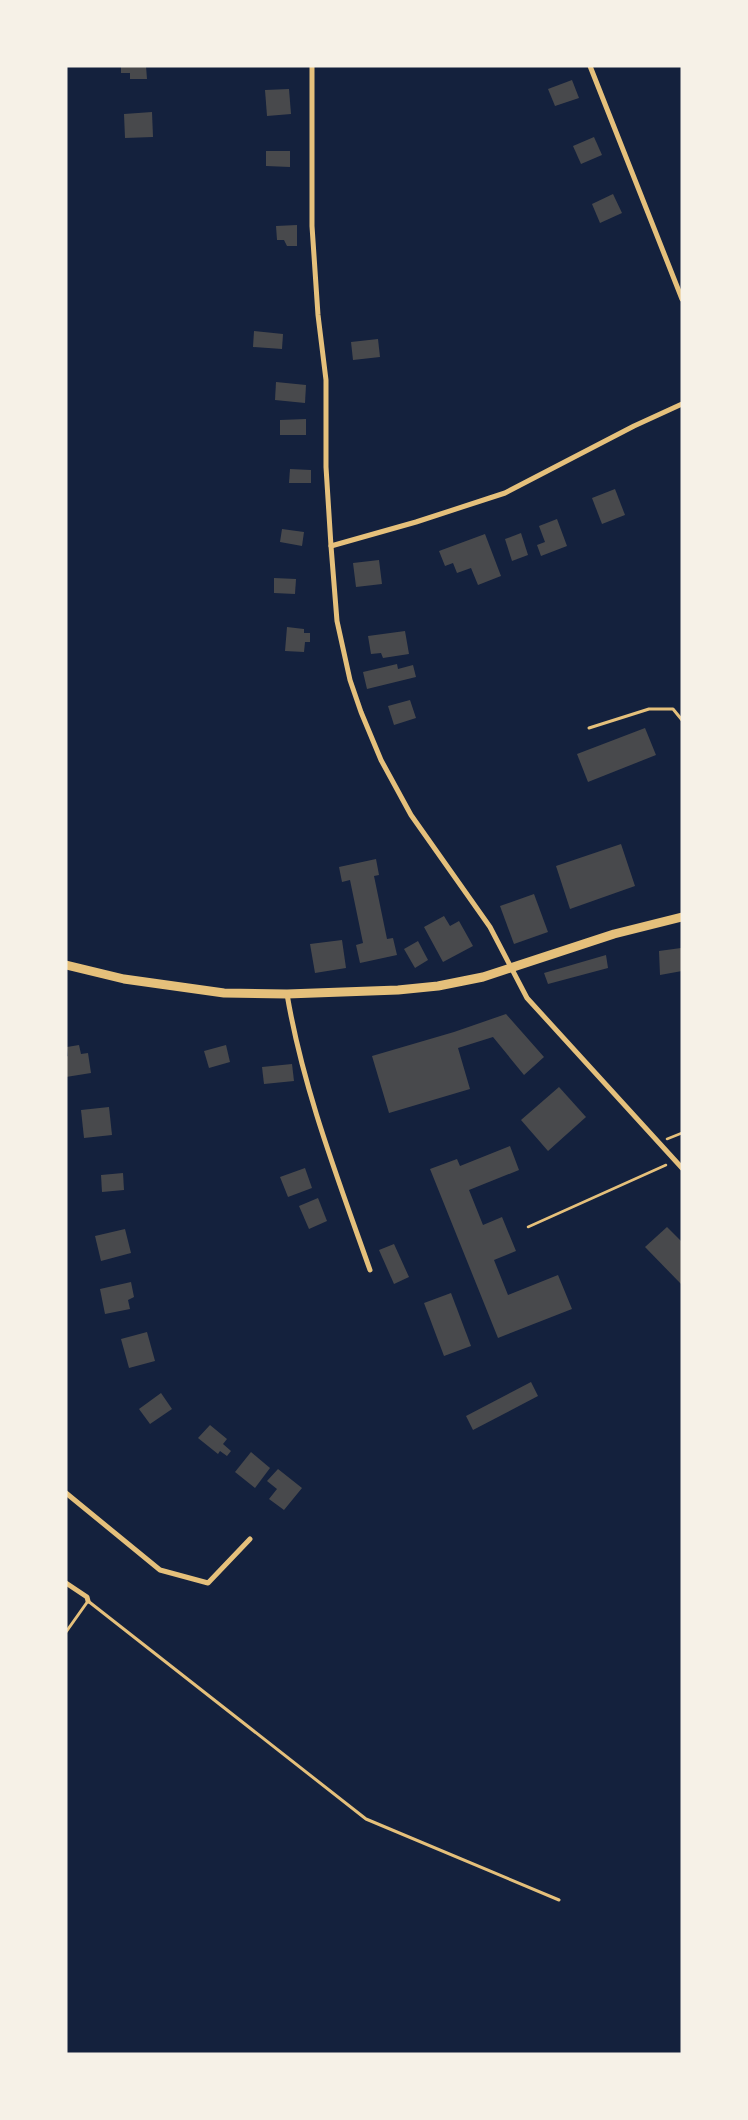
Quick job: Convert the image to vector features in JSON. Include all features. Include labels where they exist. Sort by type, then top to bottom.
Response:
[{"type":"street","points":[[312,66],[312,226],[318,315],[326,380],[326,467],[338,621],[350,680],[374,744],[411,815],[490,927],[527,998],[682,1168]]},
{"type":"street","points":[[590,66],[682,299]]},
{"type":"street","points":[[331,546],[416,522],[505,493],[634,426],[682,404]]},
{"type":"street","points":[[66,965],[124,979],[224,993],[286,994],[398,990],[438,986],[483,977],[614,934],[682,917]]},
{"type":"street","points":[[286,994],[294,1038],[315,1116],[370,1270]]},
{"type":"street","points":[[66,1493],[160,1570],[208,1583],[250,1539]]},
{"type":"street","points":[[66,1583],[87,1597],[88,1601]]},
{"type":"lane","points":[[589,728],[649,709],[672,709],[682,720]]},
{"type":"lane","points":[[66,1632],[88,1601],[366,1818],[559,1900]]},
{"type":"path","points":[[658,1142],[682,1133]]},
{"type":"path","points":[[528,1227],[675,1160]]},
{"type":"building","points":[[121,66],[146,66],[147,79],[130,79],[130,73],[121,73]]},
{"type":"building","points":[[572,80],[579,98],[555,106],[548,89]]},
{"type":"building","points":[[289,89],[291,114],[267,116],[265,90]]},
{"type":"building","points":[[152,112],[153,137],[125,138],[124,114]]},
{"type":"building","points":[[594,137],[602,155],[581,164],[573,146]]},
{"type":"building","points":[[266,151],[290,151],[290,167],[266,166]]},
{"type":"building","points":[[613,194],[622,213],[600,223],[592,204]]},
{"type":"building","points":[[297,225],[297,246],[287,246],[284,240],[277,240],[276,226]]},
{"type":"building","points":[[254,331],[283,334],[282,349],[253,347]]},
{"type":"building","points":[[378,339],[380,357],[353,360],[351,342]]},
{"type":"building","points":[[276,382],[306,385],[305,403],[275,400]]},
{"type":"building","points":[[306,419],[306,435],[280,435],[280,420]]},
{"type":"building","points":[[290,469],[311,470],[311,483],[289,483]]},
{"type":"building","points":[[615,489],[625,515],[602,524],[592,498]]},
{"type":"building","points":[[557,519],[567,546],[541,556],[537,545],[545,542],[539,526]]},
{"type":"building","points":[[282,529],[304,532],[302,546],[280,542]]},
{"type":"building","points":[[521,533],[528,555],[512,561],[505,539]]},
{"type":"building","points":[[485,534],[501,576],[478,585],[471,568],[457,573],[453,563],[445,566],[439,551]]},
{"type":"building","points":[[379,560],[382,584],[356,587],[353,563]]},
{"type":"building","points":[[274,578],[296,579],[295,594],[274,593]]},
{"type":"building","points":[[287,627],[304,629],[304,633],[310,633],[310,642],[305,642],[304,652],[285,651]]},
{"type":"building","points":[[405,631],[409,654],[383,658],[381,653],[371,654],[368,636]]},
{"type":"building","points":[[397,664],[398,669],[413,665],[416,677],[367,689],[363,672]]},
{"type":"building","points":[[410,700],[416,718],[394,725],[388,706]]},
{"type":"building","points":[[645,728],[656,755],[588,782],[577,754]]},
{"type":"building","points":[[621,844],[635,886],[570,909],[556,866]]},
{"type":"building","points":[[376,859],[379,875],[374,876],[387,939],[393,938],[397,955],[360,963],[356,945],[363,943],[350,880],[342,882],[339,867]]},
{"type":"building","points":[[534,894],[548,932],[514,944],[500,906]]},
{"type":"building","points":[[444,916],[450,926],[459,921],[473,946],[443,962],[424,927]]},
{"type":"building","points":[[342,940],[346,968],[315,973],[310,944]]},
{"type":"building","points":[[418,941],[428,960],[415,968],[404,949]]},
{"type":"building","points":[[681,948],[682,971],[660,975],[659,951]]},
{"type":"building","points":[[606,955],[608,968],[548,984],[544,973]]},
{"type":"building","points":[[506,1014],[544,1057],[524,1075],[493,1037],[458,1048],[470,1089],[389,1113],[372,1056],[454,1032]]},
{"type":"building","points":[[79,1045],[81,1054],[88,1053],[91,1073],[66,1077],[67,1047]]},
{"type":"building","points":[[226,1045],[230,1062],[209,1068],[204,1051]]},
{"type":"building","points":[[292,1064],[294,1081],[264,1084],[262,1067]]},
{"type":"building","points":[[559,1087],[586,1117],[548,1151],[521,1120]]},
{"type":"building","points":[[109,1107],[112,1135],[84,1138],[81,1110]]},
{"type":"building","points":[[510,1146],[519,1170],[469,1190],[483,1225],[502,1217],[516,1251],[494,1260],[508,1295],[558,1275],[572,1309],[498,1338],[430,1169],[457,1159],[460,1166]]},
{"type":"building","points":[[305,1168],[312,1188],[288,1197],[280,1177]]},
{"type":"building","points":[[123,1173],[124,1190],[102,1192],[101,1175]]},
{"type":"building","points":[[318,1198],[327,1221],[309,1229],[299,1206]]},
{"type":"building","points":[[667,1227],[682,1242],[682,1285],[645,1247]]},
{"type":"building","points":[[125,1229],[131,1253],[101,1261],[95,1236]]},
{"type":"building","points":[[394,1244],[409,1277],[394,1284],[379,1250]]},
{"type":"building","points":[[131,1282],[134,1297],[128,1300],[130,1309],[105,1314],[100,1289]]},
{"type":"building","points":[[451,1293],[471,1346],[444,1356],[424,1303]]},
{"type":"building","points":[[147,1332],[155,1361],[129,1368],[121,1339]]},
{"type":"building","points":[[531,1382],[538,1396],[473,1430],[466,1416]]},
{"type":"building","points":[[161,1393],[172,1409],[150,1424],[139,1409]]},
{"type":"building","points":[[210,1425],[227,1439],[223,1444],[231,1451],[227,1456],[220,1451],[218,1454],[198,1438]]},
{"type":"building","points":[[251,1452],[270,1468],[255,1488],[235,1472]]},
{"type":"building","points":[[278,1469],[302,1488],[284,1510],[269,1499],[277,1489],[267,1481]]}]
